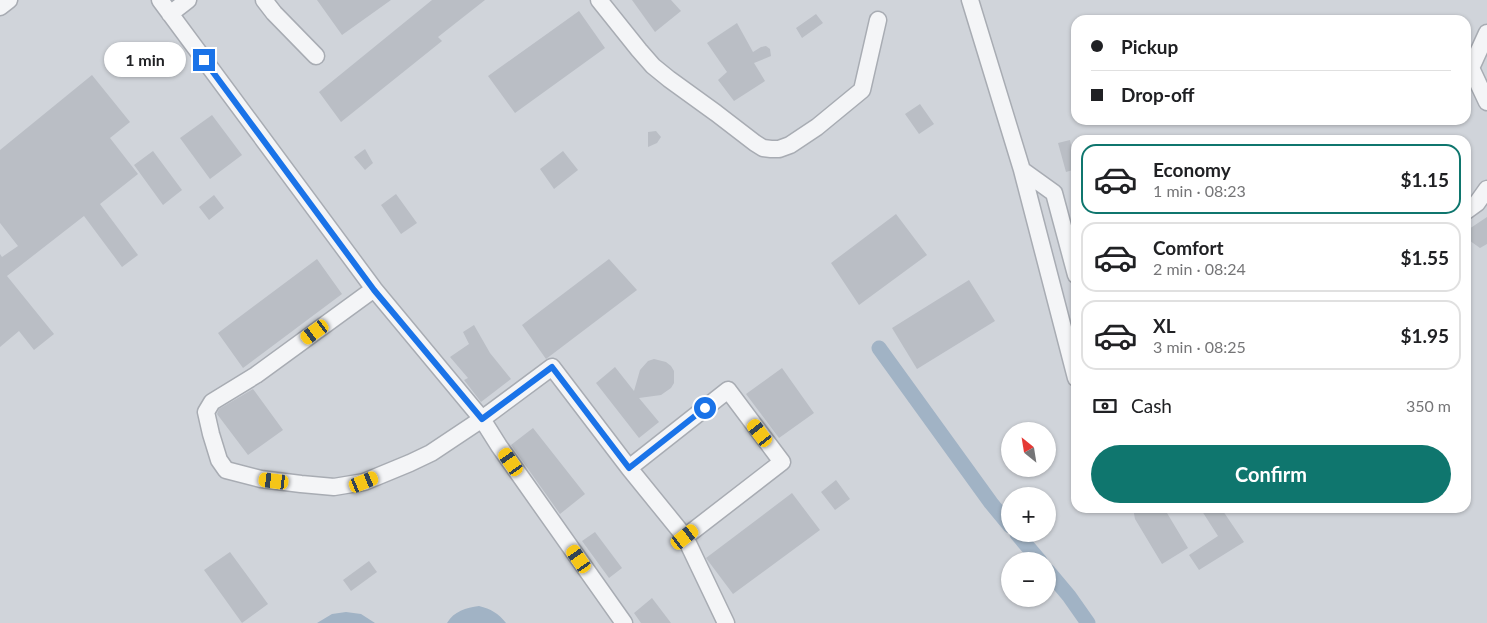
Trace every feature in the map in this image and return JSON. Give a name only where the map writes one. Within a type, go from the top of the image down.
[{"type":"street","points":[[0,7],[9,0]]},
{"type":"street","points":[[160,0],[374,290],[482,419],[624,623]]},
{"type":"street","points":[[170,14],[188,0]]},
{"type":"street","points":[[264,0],[316,56]]},
{"type":"street","points":[[600,0],[638,50],[653,66],[755,143],[771,150],[790,145],[817,127],[862,90],[878,20]]},
{"type":"street","points":[[970,0],[1022,170],[1071,359]]},
{"type":"street","points":[[1487,33],[1471,68],[1487,102]]},
{"type":"street","points":[[1022,170],[1054,193],[1071,256]]},
{"type":"street","points":[[1477,204],[1487,189]]},
{"type":"street","points":[[374,290],[256,375],[212,402],[206,412],[219,460],[226,470],[261,479],[334,487],[364,482],[431,453],[482,419],[552,367],[629,468],[685,537],[726,623]]},
{"type":"street","points":[[629,468],[728,390],[782,462],[685,537]]},
{"type":"shaded area","points":[[0,0],[1487,0],[1487,623],[0,623]]},
{"type":"water","points":[[479,606],[494,612],[506,623],[447,623],[461,611]]},
{"type":"water","points":[[346,612],[361,614],[375,623],[317,623],[332,614]]},
{"type":"building","points":[[317,0],[391,0],[342,35]]},
{"type":"building","points":[[432,0],[485,0],[438,37],[442,41],[341,122],[319,92]]},
{"type":"building","points":[[632,0],[671,0],[681,11],[655,32]]},
{"type":"building","points":[[579,11],[605,48],[515,113],[488,76]]},
{"type":"building","points":[[816,14],[823,23],[802,38],[796,28]]},
{"type":"building","points":[[737,23],[753,52],[766,46],[770,49],[771,56],[754,63],[765,81],[734,101],[718,80],[727,72],[707,43]]},
{"type":"building","points":[[92,75],[130,122],[110,138],[138,174],[100,204],[138,255],[122,267],[84,216],[7,276],[54,334],[34,350],[19,331],[0,347],[0,254],[2,257],[18,246],[0,223],[0,150]]},
{"type":"building","points":[[920,104],[934,124],[919,134],[905,114]]},
{"type":"building","points":[[212,115],[242,155],[210,179],[180,138]]},
{"type":"building","points":[[656,131],[661,137],[657,143],[648,147],[648,132]]},
{"type":"building","points":[[1070,140],[1071,170],[1066,172],[1058,143]]},
{"type":"building","points":[[365,149],[373,163],[365,170],[354,157]]},
{"type":"building","points":[[153,151],[182,190],[163,205],[134,165]]},
{"type":"building","points":[[563,151],[578,170],[554,189],[540,169]]},
{"type":"building","points":[[396,194],[417,223],[401,234],[381,205]]},
{"type":"building","points":[[214,195],[224,208],[209,220],[199,207]]},
{"type":"building","points":[[896,214],[927,255],[859,305],[831,263]]},
{"type":"building","points":[[1487,217],[1487,244],[1480,248],[1471,242],[1471,228]]},
{"type":"building","points":[[317,259],[342,294],[243,368],[218,333]]},
{"type":"building","points":[[609,259],[637,290],[546,359],[522,325]]},
{"type":"building","points":[[969,280],[995,321],[917,369],[892,328]]},
{"type":"building","points":[[474,325],[490,353],[511,379],[481,402],[464,380],[468,378],[450,357],[469,344],[463,332]]},
{"type":"building","points":[[654,359],[666,362],[671,366],[674,371],[674,383],[671,388],[661,395],[639,398],[659,422],[639,438],[596,383],[615,367],[634,391],[640,370],[648,361]]},
{"type":"building","points":[[782,368],[814,413],[779,438],[746,394]]},
{"type":"building","points":[[253,389],[283,430],[248,455],[217,414],[219,409]]},
{"type":"building","points":[[533,428],[585,494],[560,514],[511,445]]},
{"type":"building","points":[[836,480],[850,499],[835,510],[821,492]]},
{"type":"building","points":[[792,493],[820,530],[733,594],[706,558]]},
{"type":"building","points":[[1134,513],[1167,513],[1188,548],[1162,564],[1135,519]]},
{"type":"building","points":[[1203,513],[1224,513],[1244,542],[1199,570],[1189,555],[1218,536]]},
{"type":"building","points":[[595,532],[622,568],[609,578],[582,541]]},
{"type":"building","points":[[230,552],[268,604],[242,623],[204,570]]},
{"type":"building","points":[[369,561],[377,572],[351,591],[343,580]]},
{"type":"building","points":[[652,598],[671,623],[641,623],[634,613]]},
{"type":"waterway","points":[[879,348],[1001,515]]},
{"type":"waterway","points":[[1024,542],[1032,552]]},
{"type":"waterway","points":[[1056,581],[1088,623]]},
{"type":"route","points":[[204,60],[374,290],[482,419],[552,367],[629,468],[705,408]]}]
